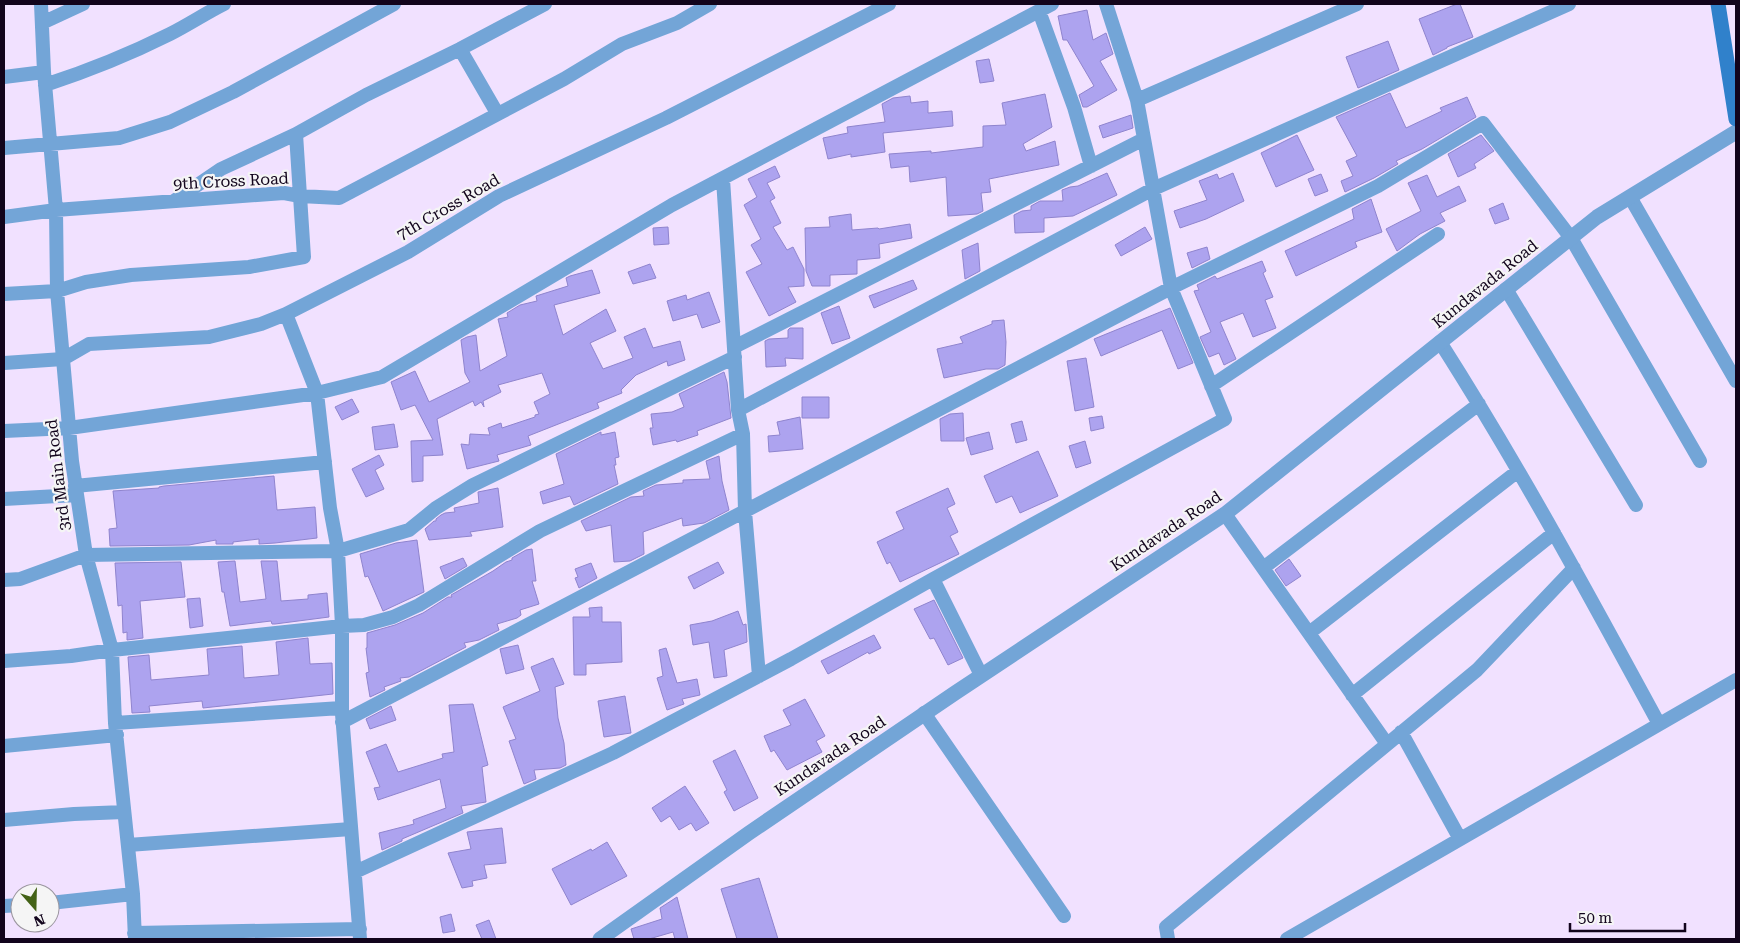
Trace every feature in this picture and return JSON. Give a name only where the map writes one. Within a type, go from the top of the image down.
[{"type":"main road","points":[[1718,4],[1736,119]]},
{"type":"street","name":"3rd Main Road","points":[[41,4],[44,78],[56,210],[57,291],[75,490],[86,556],[112,650],[116,729],[133,894],[134,936]]},
{"type":"street","points":[[42,23],[83,4]]},
{"type":"street","points":[[4,77],[44,78],[81,74],[172,33],[224,4]]},
{"type":"street","points":[[4,148],[120,138],[170,122],[233,92],[394,4]]},
{"type":"street","points":[[173,202],[221,169],[296,134],[366,95],[460,49],[545,4]]},
{"type":"street","points":[[296,134],[300,196],[339,198],[564,79],[622,44],[677,23],[710,4]]},
{"type":"street","name":"7th Cross Road","points":[[4,363],[63,359],[90,344],[209,337],[261,324],[286,314],[408,252],[499,196],[666,118],[889,4]]},
{"type":"street","points":[[4,431],[69,428],[317,393],[382,377],[672,205],[1052,4]]},
{"type":"street","points":[[355,872],[613,752],[759,676],[1225,419],[1171,288],[1137,100],[1106,4]]},
{"type":"street","points":[[1137,100],[1357,4]]},
{"type":"street","points":[[738,410],[1153,189],[1570,4]]},
{"type":"street","points":[[1039,11],[1074,107],[1091,166]]},
{"type":"street","points":[[460,49],[497,113]]},
{"type":"street","points":[[4,746],[116,729],[342,715],[745,511],[1171,288],[1378,186],[1483,123],[1571,238],[1700,461]]},
{"type":"street","name":"Kundavada Road","points":[[600,939],[749,832],[924,713],[1225,514],[1597,217],[1736,132]]},
{"type":"street","points":[[4,580],[20,579],[86,556],[338,551],[409,530],[436,508],[473,486],[1144,139]]},
{"type":"street","points":[[723,179],[738,410],[743,434],[745,511],[759,676]]},
{"type":"street","name":"9th Cross Road","points":[[4,217],[56,210],[284,193],[300,196],[304,257],[249,266],[132,275],[86,282],[57,291]]},
{"type":"street","points":[[1630,197],[1736,381]]},
{"type":"street","points":[[1211,386],[1438,234]]},
{"type":"street","points":[[1506,289],[1636,504]]},
{"type":"street","points":[[4,294],[57,291]]},
{"type":"street","points":[[134,936],[360,934],[342,715],[342,626],[338,551],[330,508],[317,393],[286,314]]},
{"type":"street","points":[[1440,342],[1480,404],[1518,470],[1659,724]]},
{"type":"street","points":[[1263,568],[1480,404]]},
{"type":"street","points":[[4,661],[72,656],[112,650],[364,625],[393,617],[419,605],[540,532],[743,434]]},
{"type":"street","points":[[4,499],[325,462]]},
{"type":"street","points":[[1309,633],[1518,470]]},
{"type":"street","points":[[1225,514],[1387,744]]},
{"type":"street","points":[[1352,695],[1554,533]]},
{"type":"street","points":[[1168,939],[1166,927],[1477,670],[1574,568]]},
{"type":"street","points":[[933,579],[982,675]]},
{"type":"street","points":[[1287,939],[1736,680]]},
{"type":"street","points":[[924,713],[1064,916]]},
{"type":"street","points":[[1401,732],[1460,839]]},
{"type":"street","points":[[4,820],[124,812]]},
{"type":"street","points":[[128,845],[351,829]]},
{"type":"street","points":[[60,902],[133,894]]},
{"type":"building","points":[[1460,4],[1473,37],[1447,47],[1433,55],[1419,19]]},
{"type":"building","points":[[1087,10],[1093,40],[1106,33],[1113,54],[1100,61],[1117,90],[1087,107],[1083,107],[1079,95],[1094,86],[1067,40],[1063,40],[1058,16]]},
{"type":"building","points":[[1388,41],[1399,70],[1358,88],[1346,57]]},
{"type":"building","points":[[989,59],[994,81],[980,83],[976,61]]},
{"type":"building","points":[[1390,93],[1406,128],[1442,111],[1440,108],[1467,97],[1476,117],[1422,149],[1396,161],[1398,164],[1374,178],[1345,192],[1341,181],[1353,176],[1346,161],[1357,156],[1336,117]]},
{"type":"building","points":[[1045,94],[1052,127],[1023,144],[1026,151],[1055,141],[1059,165],[989,179],[991,192],[981,193],[983,211],[977,214],[948,216],[946,177],[910,182],[909,166],[891,168],[889,154],[931,151],[931,153],[983,147],[983,126],[1006,125],[1002,103]]},
{"type":"building","points":[[910,96],[911,103],[928,101],[928,113],[952,111],[953,126],[883,133],[885,152],[851,157],[851,154],[828,159],[823,138],[848,133],[847,127],[885,122],[882,104],[893,98]]},
{"type":"building","points":[[1131,115],[1133,128],[1103,138],[1099,126]]},
{"type":"building","points":[[1297,135],[1314,170],[1276,187],[1261,153]]},
{"type":"building","points":[[1481,135],[1494,151],[1474,164],[1476,168],[1458,177],[1448,154]]},
{"type":"building","points":[[775,166],[780,177],[767,183],[775,198],[770,201],[781,223],[773,227],[787,250],[793,247],[804,269],[804,286],[788,287],[796,302],[769,316],[746,272],[762,264],[751,245],[761,239],[744,205],[757,197],[748,179]]},
{"type":"building","points":[[1107,173],[1117,195],[1073,216],[1044,218],[1044,232],[1015,233],[1014,215],[1022,211],[1031,210],[1031,206],[1040,201],[1063,201],[1062,190],[1078,186]]},
{"type":"building","points":[[1233,173],[1244,201],[1206,219],[1180,228],[1174,211],[1207,200],[1199,181],[1217,174],[1219,179]]},
{"type":"building","points":[[1321,174],[1328,191],[1315,196],[1308,179]]},
{"type":"building","points":[[1427,175],[1437,197],[1459,186],[1466,201],[1440,213],[1445,221],[1420,234],[1397,251],[1386,229],[1421,211],[1408,183]]},
{"type":"building","points":[[1371,199],[1382,232],[1355,242],[1357,247],[1296,276],[1285,251],[1354,219],[1352,209]]},
{"type":"building","points":[[1503,203],[1509,219],[1495,224],[1489,209]]},
{"type":"building","points":[[851,214],[852,230],[879,229],[910,224],[912,238],[879,244],[880,258],[857,260],[857,274],[830,275],[830,286],[812,286],[806,271],[805,228],[830,227],[829,217]]},
{"type":"building","points":[[668,227],[669,244],[654,245],[653,228]]},
{"type":"building","points":[[1145,227],[1152,239],[1121,256],[1115,245]]},
{"type":"building","points":[[978,243],[980,271],[965,279],[962,250]]},
{"type":"building","points":[[1207,247],[1210,259],[1192,268],[1187,253]]},
{"type":"building","points":[[1262,261],[1266,271],[1263,273],[1273,297],[1265,300],[1276,328],[1253,337],[1243,313],[1220,322],[1236,359],[1224,365],[1219,353],[1209,357],[1200,337],[1211,332],[1194,291],[1199,290],[1197,285],[1215,276],[1217,279]]},
{"type":"building","points":[[650,264],[656,278],[633,284],[628,272]]},
{"type":"building","points":[[592,270],[600,293],[554,305],[563,335],[606,309],[616,331],[590,343],[603,369],[633,358],[624,337],[645,328],[653,348],[680,341],[685,360],[668,366],[667,361],[636,375],[621,390],[622,393],[597,403],[599,408],[528,436],[531,445],[497,455],[499,461],[467,469],[461,444],[469,445],[470,434],[490,435],[488,428],[501,423],[502,428],[535,417],[535,415],[539,414],[534,402],[550,394],[542,373],[498,385],[501,392],[483,401],[484,407],[481,402],[475,406],[473,401],[437,419],[443,455],[423,456],[423,481],[412,482],[411,441],[433,440],[415,405],[401,410],[391,382],[415,371],[429,402],[470,382],[465,373],[461,340],[476,335],[480,371],[507,356],[498,319],[508,317],[507,313],[520,305],[537,301],[536,296],[568,286],[566,278]]},
{"type":"building","points":[[913,280],[917,289],[874,308],[869,296]]},
{"type":"building","points":[[709,292],[720,322],[702,328],[697,314],[673,321],[667,301],[686,295],[687,300]]},
{"type":"building","points":[[839,306],[850,338],[832,344],[821,313]]},
{"type":"building","points":[[1170,308],[1193,363],[1178,369],[1162,330],[1101,356],[1094,339]]},
{"type":"building","points":[[1004,320],[1006,342],[1005,365],[998,369],[986,369],[944,378],[937,349],[963,343],[960,337],[992,324],[992,321]]},
{"type":"building","points":[[790,328],[803,328],[803,359],[785,358],[786,366],[766,367],[765,341],[788,338],[788,330]]},
{"type":"building","points":[[1086,358],[1094,407],[1075,411],[1067,361]]},
{"type":"building","points":[[724,372],[731,418],[697,431],[698,435],[677,442],[676,440],[653,445],[650,428],[653,428],[651,414],[672,412],[684,407],[679,394]]},
{"type":"building","points":[[802,397],[829,397],[829,418],[802,418]]},
{"type":"building","points":[[352,399],[359,412],[342,420],[335,407]]},
{"type":"building","points":[[963,413],[964,441],[941,441],[940,419],[950,414]]},
{"type":"building","points":[[1102,416],[1104,428],[1091,431],[1089,418]]},
{"type":"building","points":[[800,417],[803,449],[769,452],[768,436],[780,435],[777,422]]},
{"type":"building","points":[[1022,421],[1027,440],[1016,443],[1011,424]]},
{"type":"building","points":[[394,424],[398,447],[375,450],[372,427]]},
{"type":"building","points":[[601,432],[601,435],[615,432],[619,457],[615,458],[616,465],[614,465],[618,484],[574,505],[570,496],[543,504],[540,492],[564,484],[556,454]]},
{"type":"building","points":[[989,432],[993,449],[971,455],[966,438]]},
{"type":"building","points":[[1085,441],[1091,463],[1076,468],[1069,446]]},
{"type":"building","points":[[1038,451],[1058,496],[1020,513],[1012,496],[996,503],[984,476]]},
{"type":"building","points":[[379,455],[384,465],[375,470],[384,489],[366,497],[352,469]]},
{"type":"building","points":[[719,456],[722,481],[729,510],[704,523],[683,526],[682,518],[643,532],[644,554],[630,561],[614,562],[611,525],[586,531],[581,521],[631,497],[644,496],[643,491],[656,485],[683,483],[683,480],[710,479],[706,461]]},
{"type":"building","points":[[274,476],[277,510],[315,507],[317,538],[259,544],[259,539],[233,542],[233,544],[216,544],[216,540],[189,545],[110,546],[109,529],[117,528],[113,491]]},
{"type":"building","points":[[498,488],[503,527],[470,532],[472,536],[429,540],[425,529],[441,515],[455,512],[454,508],[479,503],[478,492]]},
{"type":"building","points":[[948,488],[955,504],[947,508],[958,532],[950,536],[959,554],[900,582],[890,562],[887,564],[877,542],[904,529],[896,512]]},
{"type":"building","points":[[417,540],[424,592],[383,611],[368,576],[365,577],[360,554],[396,543]]},
{"type":"building","points":[[532,549],[536,581],[532,581],[539,604],[520,610],[521,615],[517,618],[497,624],[499,630],[479,640],[464,643],[466,647],[409,677],[400,678],[401,681],[384,687],[385,690],[370,697],[366,673],[369,672],[366,648],[367,633],[395,625],[423,613],[512,560],[512,558],[526,550]]},
{"type":"building","points":[[463,558],[467,566],[445,579],[440,567]]},
{"type":"building","points":[[1289,559],[1301,576],[1286,586],[1275,570]]},
{"type":"building","points":[[235,561],[240,602],[266,599],[261,561],[277,561],[281,601],[308,599],[308,595],[327,593],[329,617],[275,624],[272,624],[271,621],[230,626],[224,592],[222,592],[218,562]]},
{"type":"building","points":[[181,562],[185,597],[140,601],[143,638],[127,640],[127,632],[123,633],[122,605],[118,606],[115,563]]},
{"type":"building","points":[[718,562],[724,573],[694,589],[688,577]]},
{"type":"building","points":[[591,563],[597,578],[579,588],[575,578],[578,577],[575,569]]},
{"type":"building","points":[[200,598],[203,626],[190,628],[187,599]]},
{"type":"building","points":[[934,600],[963,658],[948,665],[934,638],[930,639],[914,609]]},
{"type":"building","points":[[602,607],[602,622],[621,622],[622,662],[586,664],[586,675],[574,675],[573,617],[590,617],[589,608]]},
{"type":"building","points":[[738,611],[743,625],[746,624],[747,642],[724,650],[727,676],[714,678],[709,642],[693,645],[690,625],[712,621]]},
{"type":"building","points":[[874,635],[881,648],[869,654],[868,652],[828,674],[821,661]]},
{"type":"building","points":[[308,638],[310,664],[332,663],[333,694],[203,708],[202,701],[149,706],[150,712],[132,713],[128,657],[149,655],[151,680],[209,675],[207,649],[242,646],[244,678],[279,675],[276,642]]},
{"type":"building","points":[[518,645],[524,669],[506,674],[500,649]]},
{"type":"building","points":[[666,648],[677,683],[697,679],[700,695],[682,699],[684,704],[667,710],[657,678],[663,676],[659,650]]},
{"type":"building","points":[[553,658],[564,684],[555,687],[566,765],[560,768],[534,770],[536,779],[524,784],[509,741],[516,739],[503,707],[540,691],[531,667]]},
{"type":"building","points":[[625,696],[631,733],[604,737],[598,701]]},
{"type":"building","points":[[805,699],[825,736],[816,741],[822,752],[787,770],[774,750],[771,752],[764,736],[791,725],[783,710]]},
{"type":"building","points":[[473,704],[488,765],[482,767],[486,802],[461,806],[463,813],[402,839],[402,841],[382,850],[379,833],[414,824],[413,820],[446,808],[440,779],[378,800],[374,788],[380,787],[366,752],[386,744],[398,772],[443,758],[442,754],[454,752],[449,705]]},
{"type":"building","points":[[391,706],[396,720],[370,729],[366,719]]},
{"type":"building","points":[[735,750],[758,798],[734,811],[724,792],[727,790],[713,761]]},
{"type":"building","points":[[685,786],[709,823],[696,831],[691,823],[679,830],[670,816],[661,822],[652,808]]},
{"type":"building","points":[[502,828],[506,863],[484,865],[487,878],[472,881],[473,886],[462,888],[448,853],[471,849],[467,832]]},
{"type":"building","points":[[607,842],[627,876],[571,905],[552,869]]},
{"type":"building","points":[[759,878],[778,939],[737,939],[721,889]]},
{"type":"building","points":[[677,897],[688,939],[675,939],[673,932],[649,939],[634,939],[631,929],[662,919],[660,908]]},
{"type":"building","points":[[451,914],[455,931],[443,933],[440,917]]},
{"type":"building","points":[[489,920],[496,939],[482,939],[476,925]]}]
